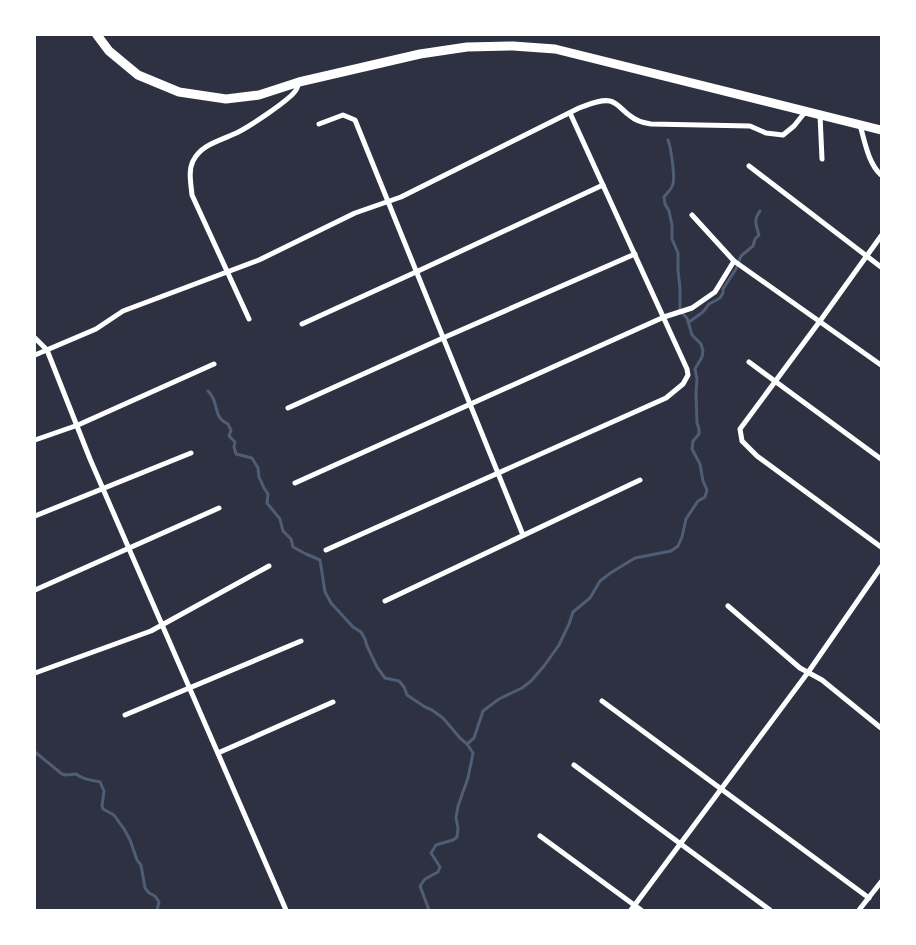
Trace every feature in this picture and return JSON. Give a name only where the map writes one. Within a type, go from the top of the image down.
[{"type":"highway","points":[[97,35],[110,51],[138,75],[179,92],[226,99],[259,95],[299,82],[420,54],[466,48],[513,46],[555,49],[881,130]]},
{"type":"street","points":[[249,319],[192,195],[190,174],[193,161],[202,150],[217,140],[235,134],[282,104],[296,91],[299,82]]},
{"type":"street","points":[[35,355],[96,328],[123,311],[259,260],[355,214],[401,197],[595,102],[610,101],[630,116],[641,122],[651,124],[750,126],[766,133],[783,135],[794,126],[806,111]]},
{"type":"street","points":[[326,550],[666,398],[683,384],[688,375],[687,369],[570,113]]},
{"type":"street","points":[[319,124],[343,115],[355,120],[523,535]]},
{"type":"street","points":[[820,115],[822,159]]},
{"type":"street","points":[[860,125],[875,170],[881,175]]},
{"type":"street","points":[[749,166],[881,267]]},
{"type":"street","points":[[302,324],[603,184]]},
{"type":"street","points":[[692,216],[734,262],[881,365]]},
{"type":"street","points":[[881,236],[740,429],[742,441],[757,456],[881,547]]},
{"type":"street","points":[[288,408],[635,254]]},
{"type":"street","points":[[295,483],[664,317],[692,308],[715,292],[734,262]]},
{"type":"street","points":[[35,338],[47,350],[90,459],[286,910]]},
{"type":"street","points":[[749,362],[881,459]]},
{"type":"street","points":[[35,440],[78,425],[214,364]]},
{"type":"street","points":[[35,516],[191,453]]},
{"type":"street","points":[[385,601],[640,480]]},
{"type":"street","points":[[35,590],[219,508]]},
{"type":"street","points":[[35,673],[151,631],[269,566]]},
{"type":"street","points":[[633,908],[808,672],[881,567]]},
{"type":"street","points":[[728,606],[800,668],[822,680],[881,728]]},
{"type":"street","points":[[125,715],[301,641]]},
{"type":"street","points":[[602,701],[869,898]]},
{"type":"street","points":[[218,753],[333,702]]},
{"type":"street","points":[[574,765],[770,910]]},
{"type":"street","points":[[540,836],[633,908],[641,910]]},
{"type":"street","points":[[859,910],[881,882]]},
{"type":"waterway","points":[[467,744],[474,738],[483,711],[499,699],[522,688],[544,666],[559,645],[573,612],[590,598],[600,581],[635,558],[671,551],[678,546],[686,519],[698,501],[705,497],[707,490],[703,481],[700,464],[692,449],[693,441],[699,434],[695,369],[702,357],[703,351],[701,344],[692,335],[687,318],[680,309],[678,253],[672,239],[672,225],[664,197],[673,184],[668,140]]},
{"type":"waterway","points":[[689,322],[703,312],[709,304],[720,298],[741,256],[753,246],[755,239],[759,235],[756,220],[760,211]]},
{"type":"waterway","points":[[208,391],[213,398],[219,416],[228,424],[231,430],[229,436],[235,442],[236,454],[252,458],[258,468],[259,477],[268,494],[267,503],[280,519],[283,531],[291,539],[293,547],[320,560],[325,592],[331,603],[353,627],[361,632],[377,667],[385,678],[399,681],[407,695],[443,718],[473,753],[468,778],[458,806],[456,818],[457,837],[436,845],[431,853],[440,867],[438,872],[425,879],[420,886],[429,910]]},
{"type":"waterway","points":[[35,752],[62,774],[76,774],[85,779],[100,782],[104,791],[103,809],[114,815],[130,840],[137,860],[141,865],[145,888],[159,902],[157,910]]}]
